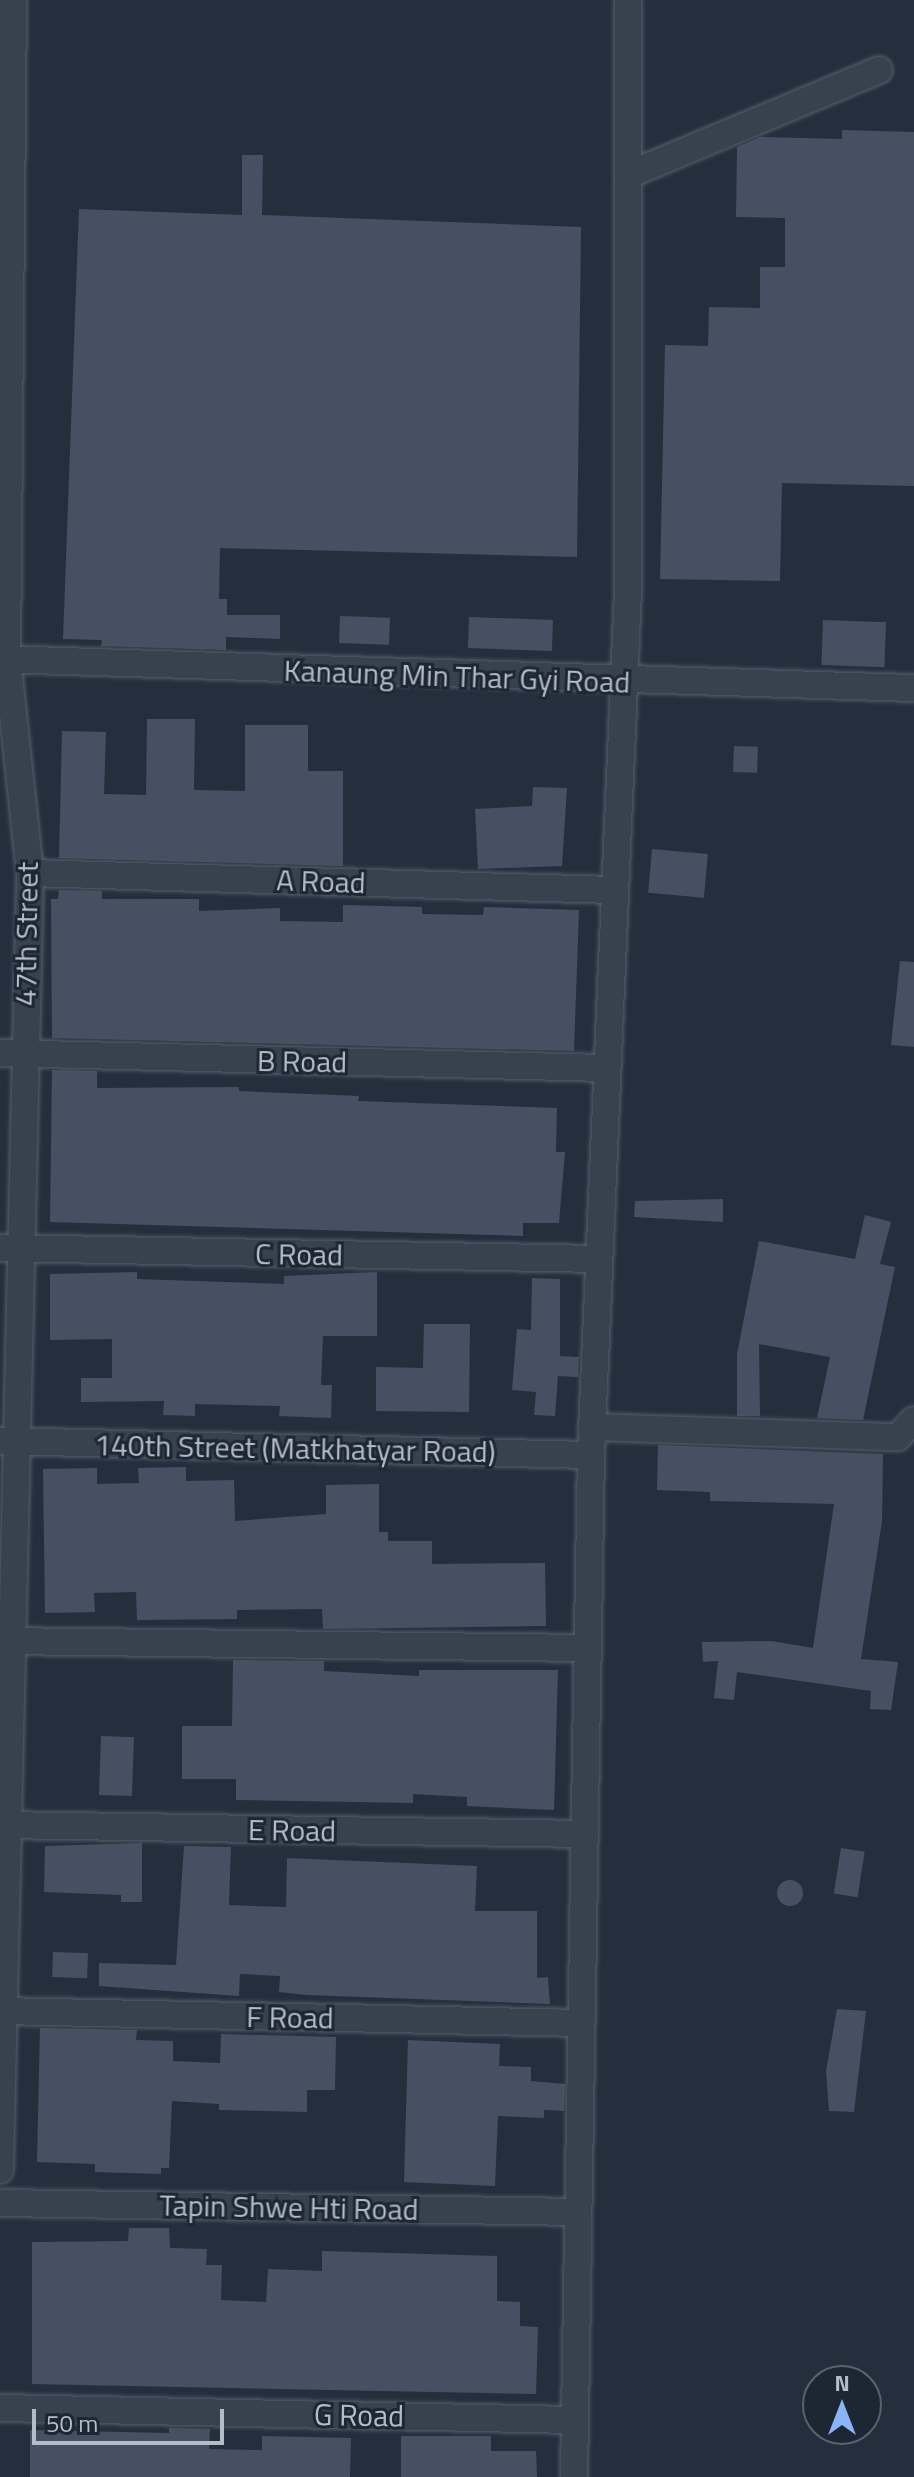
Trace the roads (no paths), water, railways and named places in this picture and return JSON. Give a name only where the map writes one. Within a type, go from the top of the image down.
[{"type":"street","name":"47th Street","points":[[0,2170],[12,1054],[30,873],[4,658],[13,0]]},
{"type":"street","points":[[574,2477],[591,1455],[603,1068],[628,591],[628,0]]},
{"type":"street","points":[[628,175],[879,70]]},
{"type":"street","name":"Kanaung Min Thar Gyi Road","points":[[4,658],[621,682],[914,688]]},
{"type":"street","name":"A Road","points":[[30,873],[612,890]]},
{"type":"street","name":"B Road","points":[[12,1054],[603,1068]]},
{"type":"street","name":"C Road","points":[[10,1248],[598,1259]]},
{"type":"street","points":[[592,1427],[898,1437],[913,1423]]},
{"type":"street","name":"140th Street (Matkhatyar Road)","points":[[8,1441],[591,1455]]},
{"type":"street","points":[[5,1642],[587,1648]]},
{"type":"street","name":"E Road","points":[[4,1825],[584,1834]]},
{"type":"street","name":"F Road","points":[[2,2011],[581,2023]]},
{"type":"street","name":"Tapin Shwe Hti Road","points":[[0,2203],[578,2212]]},
{"type":"street","name":"G Road","points":[[0,2408],[575,2420]]}]
